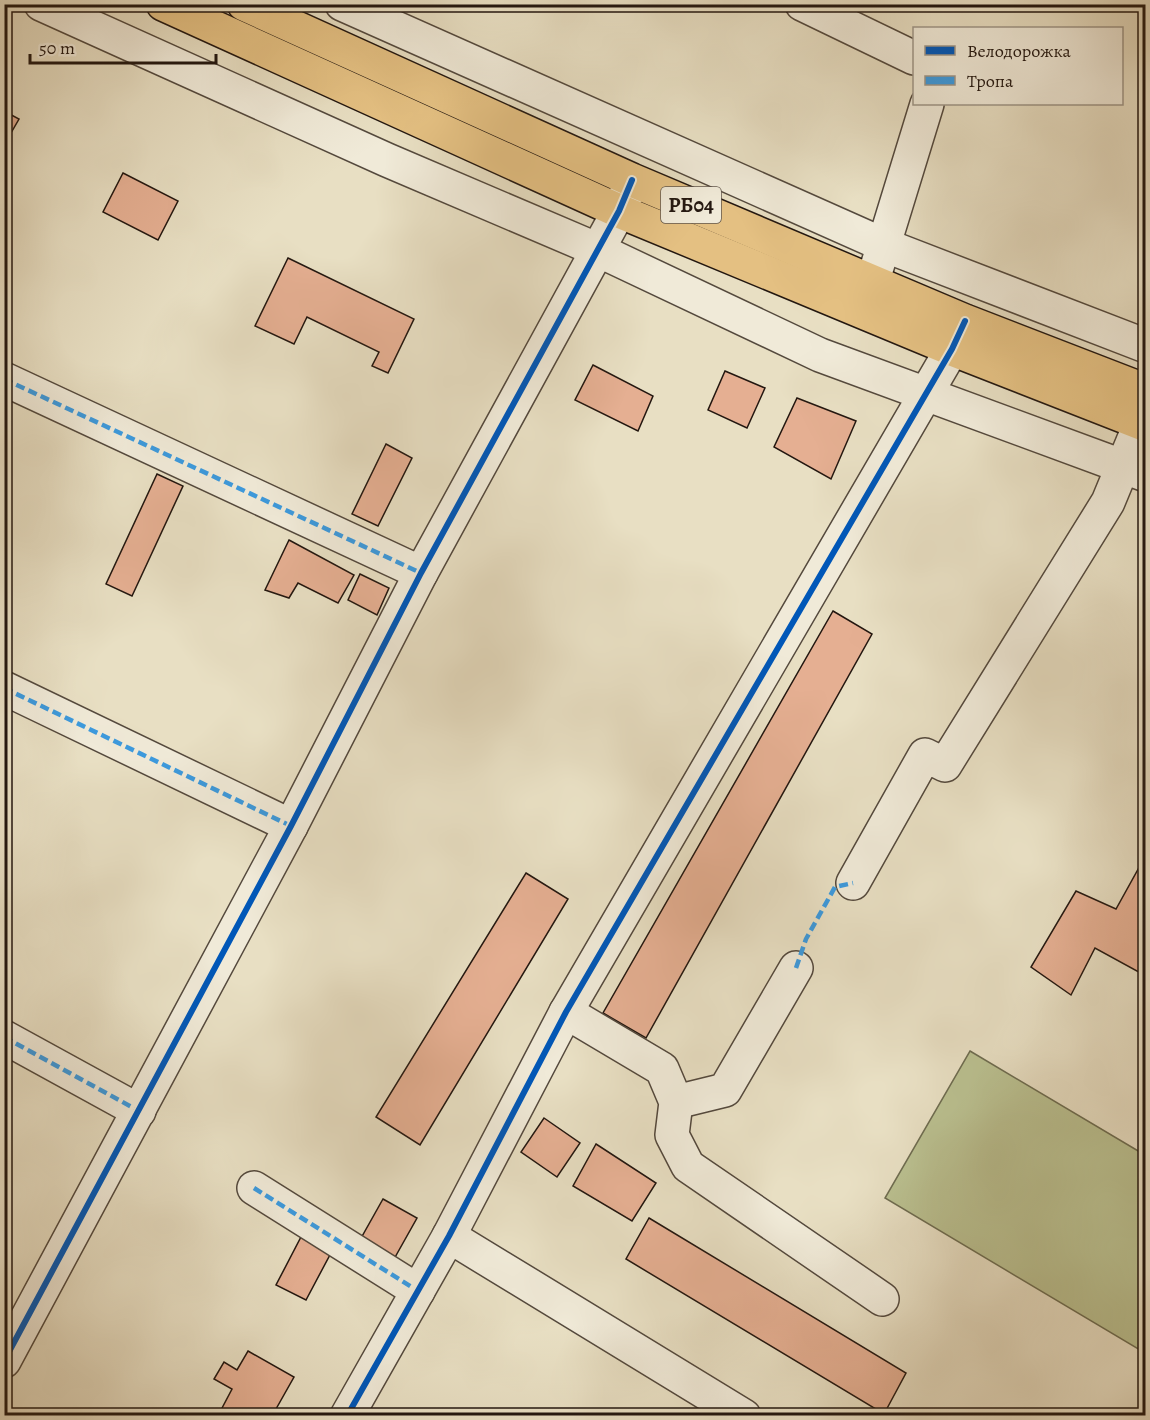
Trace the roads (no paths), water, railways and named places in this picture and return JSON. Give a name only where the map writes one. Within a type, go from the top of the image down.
[{"type":"main road","name":"РБ04","points":[[163,4],[619,211],[867,296]]},
{"type":"main road","name":"РБ04","points":[[244,4],[632,180],[867,296],[1144,420]]},
{"type":"main road","name":"РБ04","points":[[958,335],[1146,391]]},
{"type":"street","points":[[41,4],[387,160],[598,250],[820,355],[1134,471]]},
{"type":"street","points":[[342,4],[884,245],[1146,346]]},
{"type":"street","points":[[802,4],[913,57]]},
{"type":"street","points":[[867,296],[927,105]]},
{"type":"street","points":[[7,1352],[291,826],[421,573],[619,211],[632,180]]},
{"type":"street","points":[[347,1416],[449,1236],[566,1012],[958,335]]},
{"type":"street","points":[[4,379],[421,573]]},
{"type":"street","points":[[853,883],[926,755],[945,765],[1108,502],[1134,471],[1144,420]]},
{"type":"street","points":[[4,688],[291,826]]},
{"type":"street","points":[[676,1102],[725,1090],[796,968]]},
{"type":"street","points":[[566,1012],[662,1069],[676,1102],[672,1135],[688,1166],[882,1299]]},
{"type":"street","points":[[4,1037],[139,1111]]},
{"type":"street","points":[[254,1188],[418,1292]]},
{"type":"street","points":[[449,1236],[744,1416]]}]
